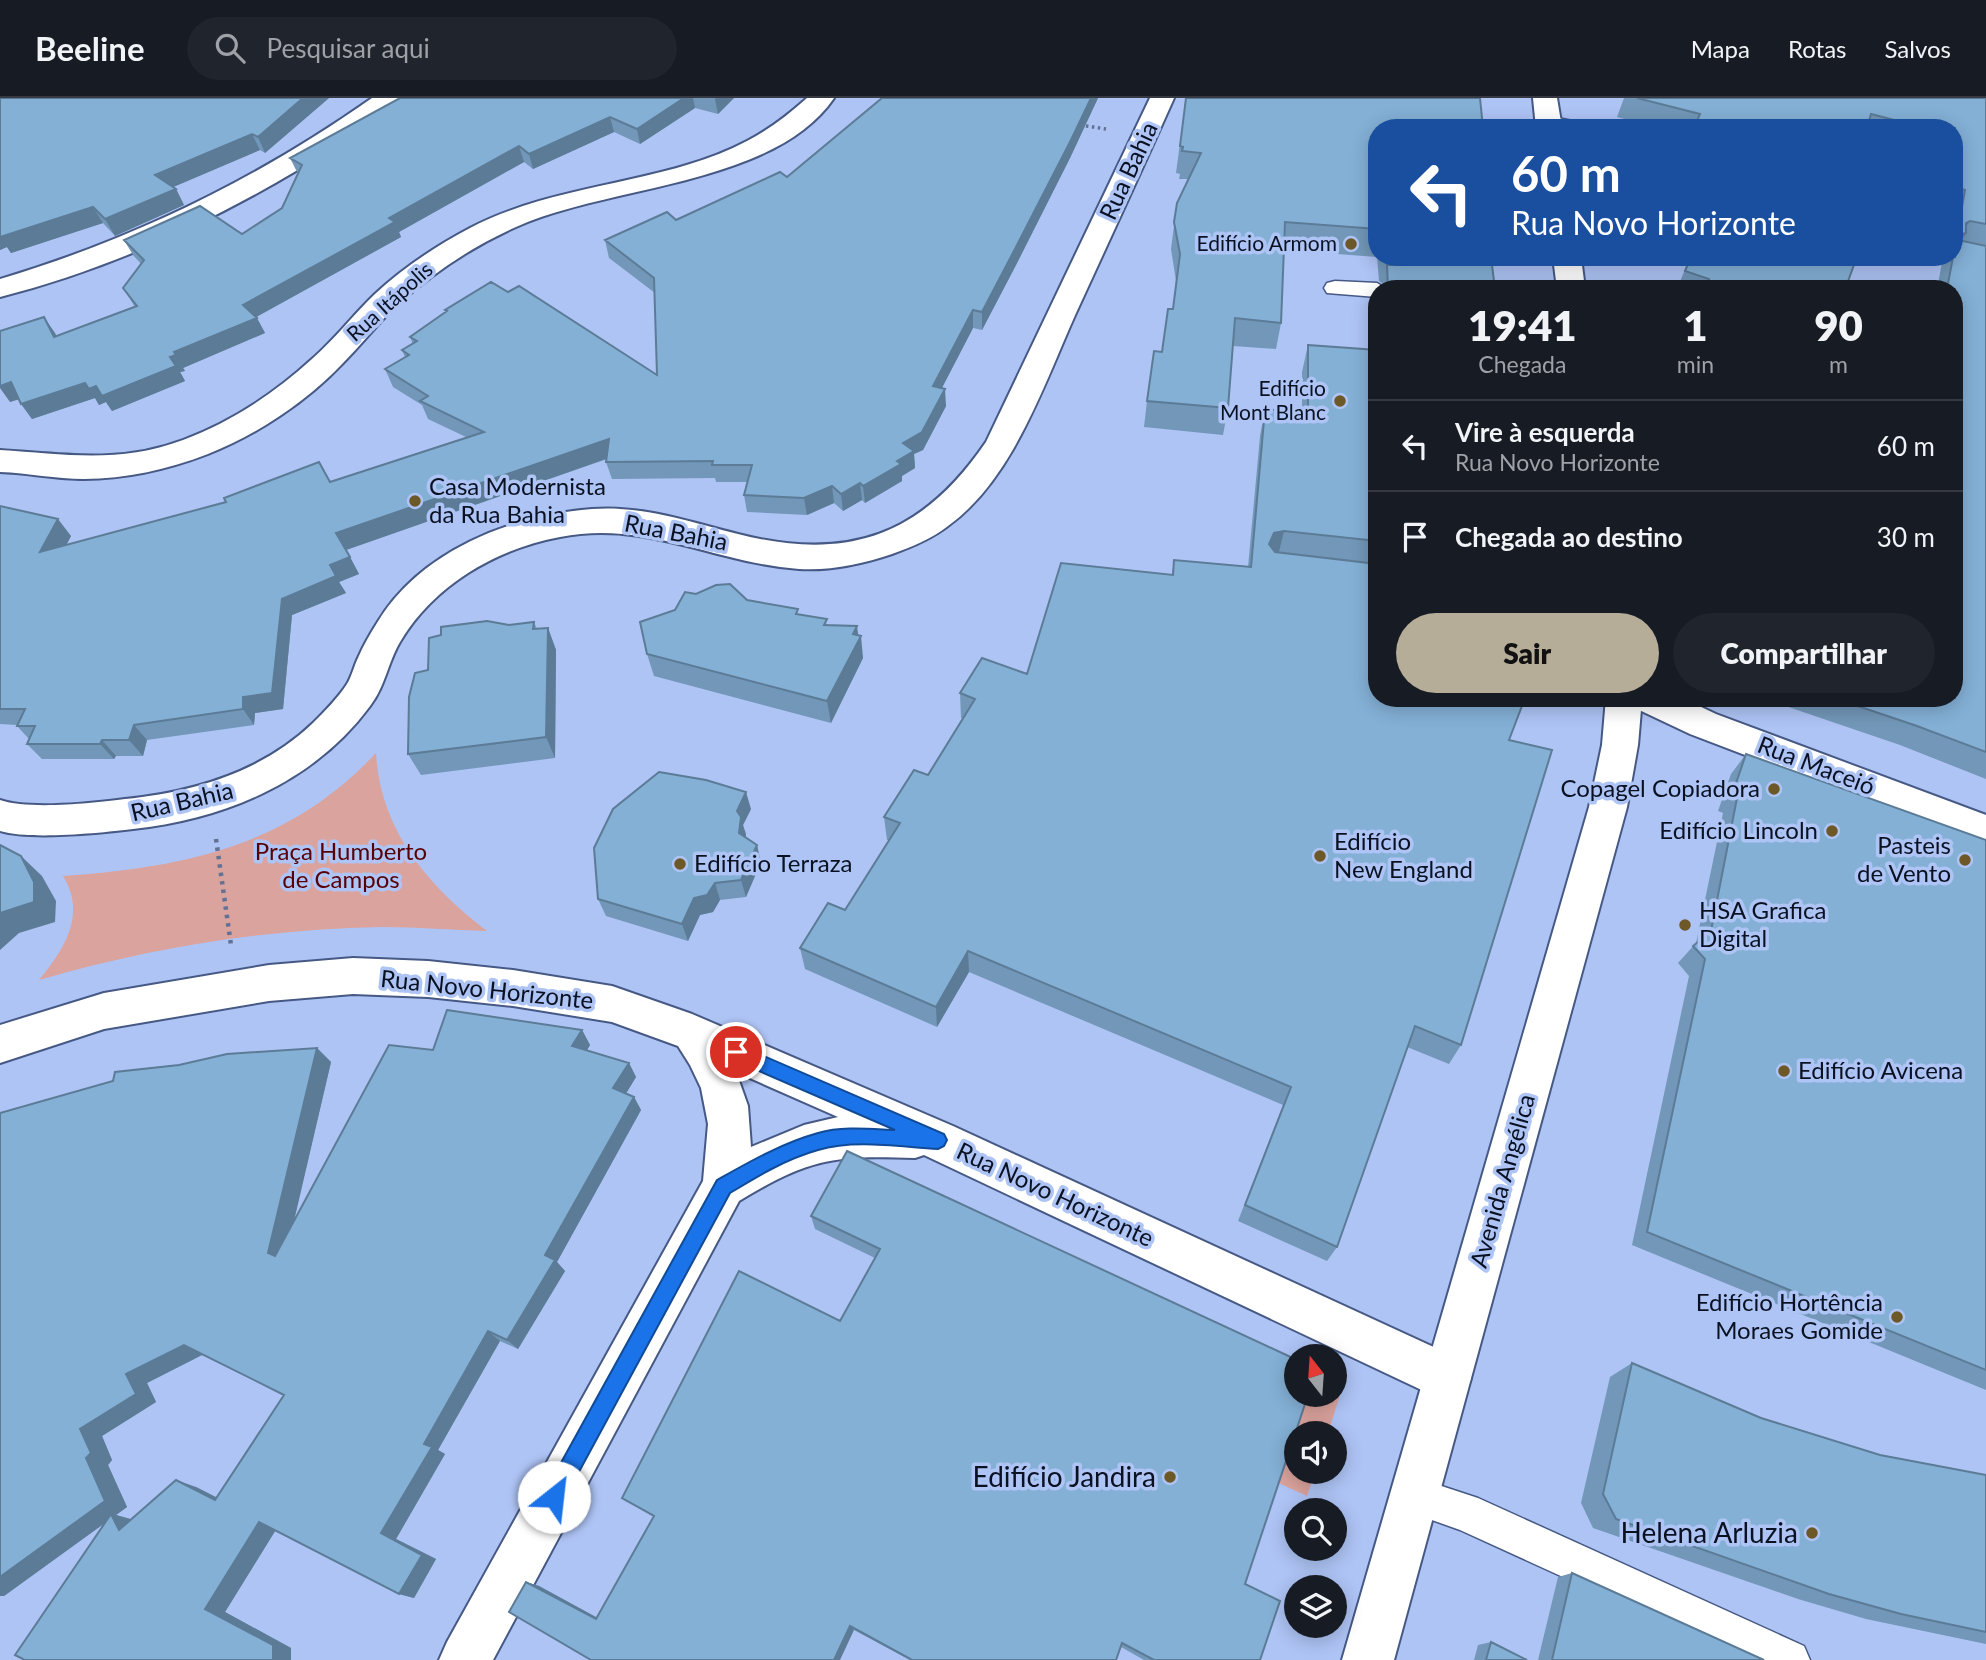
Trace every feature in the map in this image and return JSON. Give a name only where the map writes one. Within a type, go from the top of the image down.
[{"type":"street","points":[[0,288],[111,252],[186,221],[294,162],[388,98]]},
{"type":"street","name":"Rua Itápolis","points":[[0,461],[93,469],[170,454],[234,431],[323,367],[394,292],[434,261],[476,237],[512,219],[561,201],[688,171],[736,155],[781,132],[822,98]]},
{"type":"street","name":"Rua Bahia","points":[[0,815],[7,818],[55,820],[99,819],[167,810],[247,786],[286,767],[324,736],[360,694],[380,647],[403,611],[435,579],[470,554],[517,536],[559,524],[616,520],[674,529],[783,556],[828,557],[873,548],[919,530],[952,506],[979,477],[1000,445],[1162,98]]},
{"type":"street","name":"Avenida Angélica","points":[[1368,1660],[1608,807],[1620,745],[1623,707]]},
{"type":"street","name":"Rua Maceió","points":[[1666,707],[1703,724],[1986,831]]},
{"type":"street","name":"Rua Novo Horizonte","points":[[0,1044],[104,1011],[237,988],[354,976],[428,979],[513,988],[612,1004],[692,1033],[938,1140],[1447,1378]]},
{"type":"street","points":[[465,1660],[724,1186],[729,1162],[730,1112],[717,1073],[692,1033]]},
{"type":"street","points":[[724,1186],[772,1159],[819,1141],[851,1137],[938,1140]]},
{"type":"lane","points":[[1335,288],[1368,290]]},
{"type":"lane","points":[[1415,1496],[1485,1521],[1790,1660]]},
{"type":"path","points":[[1068,123],[1147,135]]},
{"type":"path","points":[[210,799],[237,988]]},
{"type":"green space","name":"Praça Humberto de Campos","points":[[376,753],[379,781],[387,807],[411,854],[445,895],[487,931],[381,927],[251,936],[123,958],[39,980],[64,944],[73,918],[70,890],[63,876],[152,866],[233,846],[308,810],[343,785]]},
{"type":"green space","points":[[1299,1407],[1336,1407],[1332,1421],[1294,1421]]},
{"type":"green space","points":[[1284,1451],[1284,1484],[1311,1484],[1307,1496],[1274,1481]]},
{"type":"building","points":[[0,98],[303,98],[258,137],[252,134],[155,175],[176,189],[105,219],[93,207],[0,237]]},
{"type":"building","points":[[400,98],[684,98],[637,129],[610,117],[529,154],[519,146],[389,218],[395,222],[243,305],[257,318],[174,352],[176,355],[170,357],[176,366],[102,396],[96,386],[89,389],[85,383],[21,404],[11,382],[0,386],[0,331],[44,317],[54,337],[137,306],[123,288],[144,260],[124,240],[200,206],[242,234],[282,208],[302,165],[290,158]]},
{"type":"building","points":[[882,98],[1091,98],[982,312],[973,310],[933,386],[945,389],[922,432],[903,443],[914,451],[897,461],[901,464],[863,486],[860,483],[841,494],[832,486],[804,498],[744,495],[752,465],[712,465],[713,461],[606,462],[609,439],[336,533],[350,557],[330,565],[336,576],[282,599],[272,693],[243,697],[243,709],[134,725],[129,740],[102,740],[100,744],[27,744],[35,726],[17,726],[25,709],[0,709],[0,506],[58,519],[40,552],[226,502],[224,498],[319,462],[330,482],[484,432],[420,401],[428,396],[385,369],[409,355],[402,350],[417,341],[410,337],[447,311],[445,310],[491,282],[508,292],[519,286],[657,375],[654,278],[605,240],[667,212],[676,220],[780,172],[787,177]]},
{"type":"building","points":[[1186,98],[1480,98],[1482,119],[1368,119],[1368,228],[1285,222],[1281,323],[1235,318],[1228,408],[1147,401],[1154,351],[1162,352],[1168,309],[1173,309],[1180,254],[1174,222],[1177,203],[1201,153],[1182,151],[1183,147],[1180,146]]},
{"type":"building","points":[[1637,98],[1986,98],[1986,224],[1970,221],[1966,223],[1966,233],[1963,234],[1963,119],[1890,119],[1871,114],[1870,119],[1698,119],[1700,114]]},
{"type":"building","points":[[1963,241],[1986,246],[1986,752],[1861,707],[1963,707],[1963,280],[1949,280],[1951,266],[1963,266]]},
{"type":"building","points":[[1387,266],[1492,266],[1494,280],[1388,280]]},
{"type":"building","points":[[1687,266],[1854,266],[1849,280],[1708,280],[1685,271]]},
{"type":"building","points":[[1308,345],[1368,349],[1368,540],[1284,531],[1274,533],[1269,544],[1275,552],[1368,563],[1368,707],[1522,707],[1509,740],[1552,750],[1461,1045],[1415,1026],[1337,1247],[1245,1205],[1291,1087],[968,951],[936,1007],[800,948],[828,903],[845,910],[900,823],[884,817],[914,770],[928,775],[975,699],[960,693],[982,658],[1027,674],[1061,563],[1173,575],[1174,560],[1251,567],[1265,409],[1308,413]]},
{"type":"building","points":[[730,584],[747,600],[798,609],[796,614],[827,619],[824,625],[857,626],[853,634],[861,636],[827,701],[647,654],[640,622],[675,610],[685,592],[696,594],[716,585]]},
{"type":"building","points":[[487,621],[509,625],[534,622],[533,629],[548,628],[546,737],[408,754],[409,697],[415,673],[428,670],[429,638],[441,635],[441,627]]},
{"type":"building","points":[[1746,754],[1986,840],[1986,1370],[1647,1232],[1705,959],[1693,946],[1711,931],[1738,793],[1733,792]]},
{"type":"building","name":"Edifício Terraza","points":[[659,772],[706,780],[746,792],[737,811],[741,817],[739,833],[757,845],[741,880],[715,883],[707,895],[694,898],[682,924],[598,899],[594,848],[613,809]]},
{"type":"building","points":[[0,845],[21,856],[34,882],[34,902],[0,913]]},
{"type":"building","points":[[447,1010],[582,1030],[572,1046],[629,1063],[613,1088],[634,1097],[545,1255],[555,1260],[507,1340],[488,1331],[424,1444],[432,1447],[381,1533],[422,1555],[399,1594],[259,1522],[205,1609],[273,1645],[273,1660],[22,1660],[15,1655],[111,1514],[119,1530],[176,1480],[215,1500],[284,1395],[184,1345],[126,1374],[136,1394],[80,1429],[91,1453],[86,1458],[105,1501],[0,1577],[0,1113],[113,1081],[115,1072],[179,1065],[227,1054],[317,1048],[268,1253],[275,1256],[389,1045],[433,1050]]},
{"type":"building","points":[[847,1151],[1284,1354],[1284,1407],[1304,1407],[1299,1421],[1284,1421],[1284,1467],[1245,1584],[1280,1601],[1260,1660],[1154,1660],[1122,1643],[1116,1660],[912,1660],[850,1626],[834,1660],[591,1660],[509,1612],[526,1582],[596,1619],[654,1516],[622,1498],[739,1271],[840,1321],[880,1249],[811,1216]]},
{"type":"building","name":"Helena Arluzia","points":[[1632,1363],[1761,1418],[1880,1455],[1986,1475],[1986,1632],[1901,1614],[1829,1594],[1616,1519],[1603,1494]]},
{"type":"building","points":[[1572,1573],[1764,1660],[1552,1660]]},
{"type":"building","points":[[1491,1642],[1527,1660],[1486,1660]]},
{"type":"place","name":"Edifício Armom","points":[[1351,244]]},
{"type":"place","name":"Edifício Mont Blanc","points":[[1340,401]]},
{"type":"place","name":"Casa Modernista da Rua Bahia","points":[[415,501]]},
{"type":"place","name":"Copagel Copiadora","points":[[1774,789]]},
{"type":"place","name":"Edifício Lincoln","points":[[1832,831]]},
{"type":"place","name":"Edifício New England","points":[[1320,856]]},
{"type":"place","name":"Pasteis de Vento","points":[[1965,860]]},
{"type":"place","name":"Edifício Terraza","points":[[680,864]]},
{"type":"place","name":"HSA Grafica Digital","points":[[1685,925]]},
{"type":"place","name":"Edifício Avicena","points":[[1784,1071]]},
{"type":"place","name":"Edifício Hortência Moraes Gomide","points":[[1897,1317]]},
{"type":"place","name":"Edifício Jandira","points":[[1170,1477]]},
{"type":"place","name":"Helena Arluzia","points":[[1812,1533]]},
{"type":"route","points":[[554,1497],[724,1186],[772,1159],[819,1141],[851,1137],[938,1140],[736,1052]]}]
